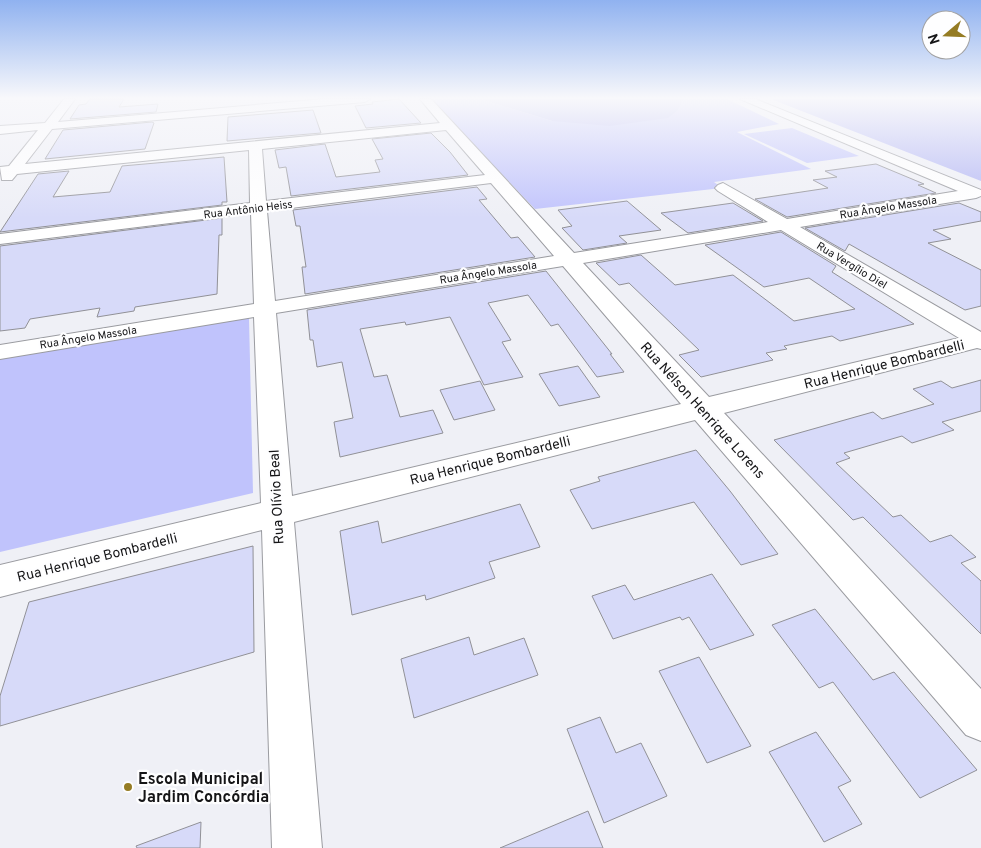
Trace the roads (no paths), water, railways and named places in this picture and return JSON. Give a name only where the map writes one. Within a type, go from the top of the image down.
[{"type":"street","points":[[0,186],[7,170],[37,139]]},
{"type":"street","points":[[7,170],[321,139]]},
{"type":"street","name":"Rua Nélson Henrique Lorens","points":[[460,139],[981,720]]},
{"type":"street","points":[[842,139],[979,194]]},
{"type":"street","name":"Rua Olívio Beal","points":[[255,145],[298,848]]},
{"type":"street","name":"Rua Antônio Heiss","points":[[0,240],[496,178]]},
{"type":"street","name":"Rua Vergílio Diel","points":[[723,188],[980,341]]},
{"type":"street","name":"Rua Ângelo Massola","points":[[0,352],[979,194]]},
{"type":"street","name":"Rua Henrique Bombardelli","points":[[0,580],[980,341]]},
{"type":"place","name":"Escola Municipal Jardim Concórdia","points":[[128,787]]}]
